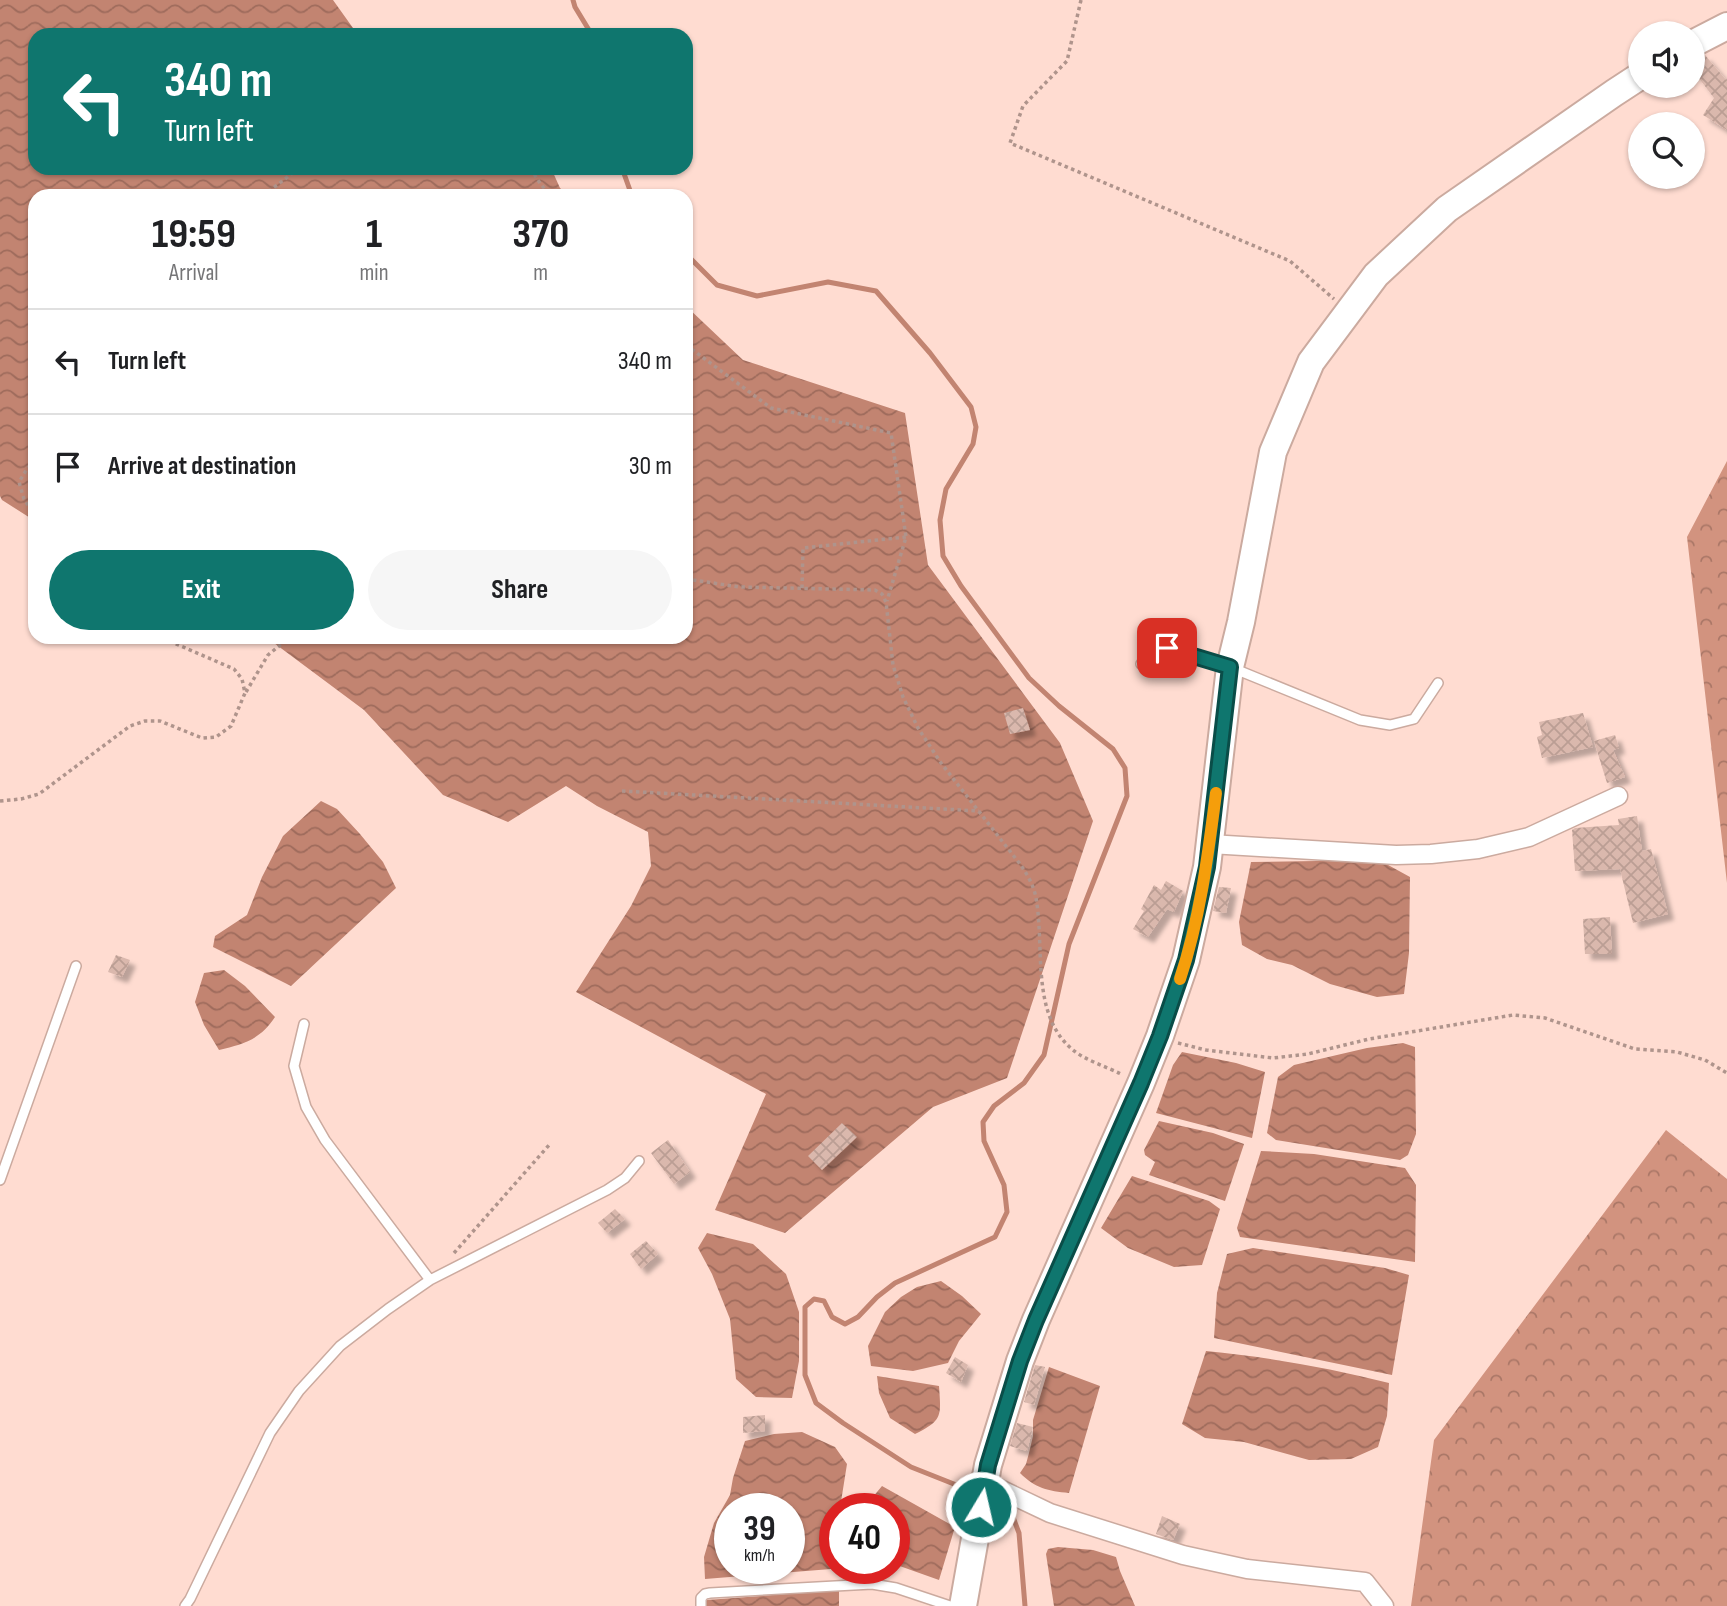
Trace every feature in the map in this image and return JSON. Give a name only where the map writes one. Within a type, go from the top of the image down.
[{"type":"street","points":[[1705,37],[1727,26]]},
{"type":"street","points":[[963,1606],[988,1465],[1012,1387],[1036,1320],[1141,1083],[1186,960],[1207,867],[1230,667],[1273,452],[1311,362],[1376,275],[1447,208],[1628,84]]},
{"type":"street","points":[[1210,844],[1396,855],[1478,849],[1529,837],[1618,796]]},
{"type":"street","points":[[985,1482],[1050,1513],[1183,1555],[1247,1569],[1365,1582],[1384,1606]]},
{"type":"lane","points":[[1141,664],[1156,649],[1167,648],[1230,667],[1360,720],[1390,725],[1414,719],[1438,683]]},
{"type":"lane","points":[[0,1180],[76,966]]},
{"type":"lane","points":[[304,1024],[294,1066],[306,1107],[325,1140],[430,1280]]},
{"type":"lane","points":[[185,1606],[270,1433],[299,1391],[340,1346],[430,1280],[607,1190],[625,1178],[639,1161]]},
{"type":"lane","points":[[701,1606],[701,1598],[710,1593],[872,1584],[897,1588],[950,1606]]},
{"type":"path","points":[[1081,0],[1067,61],[1023,106],[1010,143],[1290,261],[1348,312]]},
{"type":"path","points":[[272,189],[290,175]]},
{"type":"path","points":[[693,350],[771,408],[891,433],[906,537],[886,602]]},
{"type":"path","points":[[28,468],[19,482],[28,505]]},
{"type":"path","points":[[802,588],[803,548],[906,537]]},
{"type":"path","points":[[693,580],[740,587],[875,590],[883,594],[893,665],[903,697],[918,727],[941,763],[1029,878],[1036,897],[1043,985],[1051,1022],[1074,1051],[1141,1083]]},
{"type":"path","points":[[176,644],[234,669],[242,679],[245,693]]},
{"type":"path","points":[[0,801],[39,794],[130,726],[145,721],[160,721],[202,738],[216,737],[231,726],[245,693],[268,655],[281,644]]},
{"type":"path","points":[[622,791],[979,811]]},
{"type":"path","points":[[1160,1036],[1206,1051],[1273,1058],[1308,1054],[1369,1039],[1513,1015],[1545,1018],[1634,1049],[1677,1052],[1706,1060],[1727,1073]]},
{"type":"path","points":[[430,1280],[550,1144]]},
{"type":"green space","points":[[1727,461],[1727,883],[1687,537]]},
{"type":"green space","points":[[1666,1130],[1727,1179],[1727,1606],[1411,1606],[1434,1440]]},
{"type":"water","points":[[0,0],[333,0],[353,28],[28,28],[28,175],[554,175],[561,189],[28,189],[28,517],[0,496]]},
{"type":"water","points":[[693,313],[743,360],[905,413],[928,565],[1060,743],[1093,821],[1007,1078],[933,1107],[785,1233],[715,1210],[766,1094],[576,992],[631,906],[651,866],[648,832],[597,806],[566,786],[508,822],[443,795],[364,710],[275,644],[693,644]]},
{"type":"water","points":[[321,801],[337,809],[360,834],[383,862],[396,888],[291,986],[213,947],[215,936],[247,915],[262,877],[283,836]]},
{"type":"water","points":[[1379,860],[1410,877],[1409,953],[1404,994],[1377,997],[1330,984],[1292,965],[1267,959],[1242,945],[1239,922],[1251,862]]},
{"type":"water","points":[[224,970],[245,986],[275,1017],[257,1036],[219,1050],[204,1025],[195,1002],[204,973]]},
{"type":"water","points":[[1403,1043],[1415,1047],[1416,1134],[1408,1155],[1400,1160],[1276,1140],[1267,1133],[1278,1077],[1294,1065],[1367,1048]]},
{"type":"water","points":[[1182,1052],[1265,1072],[1252,1138],[1156,1113],[1173,1065]]},
{"type":"water","points":[[1159,1121],[1213,1133],[1244,1144],[1225,1201],[1149,1175],[1155,1162],[1145,1155],[1144,1150]]},
{"type":"water","points":[[1261,1151],[1314,1154],[1405,1168],[1416,1185],[1415,1262],[1240,1237],[1237,1228]]},
{"type":"water","points":[[1132,1176],[1209,1201],[1220,1209],[1202,1265],[1174,1267],[1128,1248],[1101,1228]]},
{"type":"water","points":[[707,1233],[753,1244],[786,1274],[799,1312],[799,1361],[792,1398],[756,1397],[736,1379],[730,1319],[698,1248]]},
{"type":"water","points":[[1253,1248],[1385,1268],[1409,1275],[1392,1375],[1214,1338],[1217,1293],[1227,1254]]},
{"type":"water","points":[[941,1281],[981,1314],[959,1341],[948,1363],[913,1371],[871,1366],[868,1346],[885,1312],[917,1287]]},
{"type":"water","points":[[1206,1351],[1298,1364],[1389,1383],[1387,1416],[1378,1447],[1351,1459],[1309,1460],[1244,1442],[1205,1438],[1182,1424]]},
{"type":"water","points":[[1049,1367],[1100,1386],[1069,1493],[1042,1488],[1020,1473],[1026,1464],[1033,1436],[1033,1420]]},
{"type":"water","points":[[877,1376],[939,1386],[940,1411],[935,1421],[915,1434],[890,1418],[879,1393]]},
{"type":"water","points":[[802,1432],[835,1447],[847,1464],[842,1493],[819,1493],[819,1570],[805,1571],[805,1493],[730,1493],[745,1441],[774,1434]]},
{"type":"water","points":[[882,1486],[894,1493],[876,1493]]},
{"type":"water","points":[[910,1502],[955,1527],[939,1580],[910,1570]]},
{"type":"water","points":[[714,1523],[714,1578],[705,1579],[704,1557]]},
{"type":"water","points":[[1058,1547],[1093,1550],[1116,1557],[1135,1606],[1054,1606],[1046,1554],[1048,1549]]},
{"type":"water","points":[[839,1590],[839,1606],[707,1606],[707,1600]]},
{"type":"building","points":[[1705,55],[1726,80],[1727,78],[1727,130],[1705,116],[1714,98],[1705,86]]},
{"type":"building","points":[[1023,708],[1030,730],[1010,734],[1004,713]]},
{"type":"building","points":[[1583,713],[1593,747],[1542,758],[1537,737],[1542,735],[1539,722]]},
{"type":"building","points":[[1615,735],[1619,748],[1613,750],[1625,777],[1607,783],[1594,741]]},
{"type":"building","points":[[1637,816],[1642,851],[1651,849],[1668,914],[1633,923],[1620,869],[1575,871],[1572,830],[1619,825],[1618,819]]},
{"type":"building","points":[[1166,881],[1183,891],[1174,912],[1167,909],[1148,937],[1133,929],[1144,911],[1141,909],[1154,885],[1161,890]]},
{"type":"building","points":[[1219,887],[1231,888],[1226,913],[1213,911]]},
{"type":"building","points":[[1610,917],[1612,954],[1585,954],[1583,919]]},
{"type":"building","points":[[116,955],[130,960],[122,977],[108,972]]},
{"type":"building","points":[[842,1123],[857,1137],[822,1170],[808,1156]]},
{"type":"building","points":[[668,1140],[690,1172],[674,1184],[651,1153]]},
{"type":"building","points":[[615,1209],[625,1219],[607,1233],[598,1223]]},
{"type":"building","points":[[646,1241],[658,1254],[641,1269],[630,1254]]},
{"type":"building","points":[[955,1357],[968,1365],[961,1382],[946,1373]]},
{"type":"building","points":[[1035,1365],[1045,1367],[1034,1405],[1024,1402]]},
{"type":"building","points":[[765,1415],[765,1431],[743,1433],[743,1417]]},
{"type":"building","points":[[1017,1423],[1033,1427],[1027,1451],[1010,1446]]},
{"type":"building","points":[[1162,1516],[1180,1524],[1173,1540],[1156,1534]]},
{"type":"waterway","points":[[573,0],[588,28]]},
{"type":"waterway","points":[[624,175],[630,189]]},
{"type":"waterway","points":[[693,261],[717,285],[757,296],[828,282],[876,291],[930,353],[971,407],[976,427],[973,444],[946,489],[940,520],[943,556],[961,586],[1029,678],[1113,749],[1125,768],[1127,796],[1069,944],[1044,1055],[1024,1083],[994,1106],[983,1122],[984,1141],[1004,1185],[1007,1212],[995,1237],[895,1283],[858,1317],[845,1324],[832,1317],[824,1301],[814,1299],[805,1307],[805,1375],[816,1403],[911,1467],[969,1490]]},
{"type":"waterway","points":[[999,1500],[1011,1512],[1019,1533],[1025,1606]]},
{"type":"slow traffic","points":[[1180,979],[1207,867],[1216,793]]},
{"type":"route","points":[[981,1507],[988,1465],[1020,1361],[1160,1036],[1186,960],[1207,867],[1230,667],[1167,648]]}]
